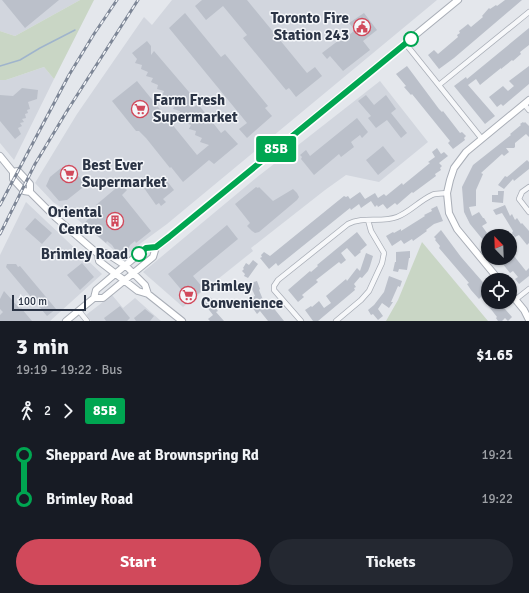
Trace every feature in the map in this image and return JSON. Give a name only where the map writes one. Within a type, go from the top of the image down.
[{"type":"main road","points":[[94,298],[103,298],[134,274],[153,256],[156,247],[458,0]]},
{"type":"main road","points":[[493,273],[457,229],[449,213],[447,193],[454,168],[466,152],[527,102]]},
{"type":"main road","points":[[0,156],[13,172],[13,179],[24,191],[30,192],[55,217],[98,254],[100,261],[138,291],[148,294],[182,321]]},
{"type":"main road","points":[[66,321],[94,298],[96,290],[117,274],[146,248],[156,247]]},
{"type":"main road","points":[[98,254],[106,253],[126,266],[144,285],[148,294]]},
{"type":"main road","points":[[517,302],[529,320]]},
{"type":"street","points":[[439,85],[529,12]]},
{"type":"street","points":[[405,43],[482,139]]},
{"type":"street","points":[[527,102],[529,110]]},
{"type":"street","points":[[529,187],[522,192],[519,199],[529,212]]},
{"type":"street","points":[[300,321],[274,290],[276,283],[354,220],[386,220],[408,212],[432,195],[447,193]]},
{"type":"street","points":[[336,321],[361,300],[369,291],[382,263],[384,253],[371,232],[368,220]]},
{"type":"street","points":[[517,299],[529,288]]},
{"type":"street","points":[[79,311],[87,321]]},
{"type":"shaded area","points":[[0,0],[80,0],[15,36],[0,31]]},
{"type":"shaded area","points":[[172,0],[437,0],[167,224],[122,257],[71,214],[53,202],[35,183],[77,114],[144,17],[152,25]]},
{"type":"shaded area","points":[[44,67],[54,79],[14,160],[0,143],[0,80],[6,80]]},
{"type":"shaded area","points":[[380,81],[428,142],[379,182],[346,175],[251,248],[253,251],[183,307],[143,272],[256,178]]},
{"type":"shaded area","points":[[26,202],[102,274],[50,321],[0,321],[0,255]]},
{"type":"shaded area","points":[[112,295],[123,308],[135,298],[161,321],[91,321],[86,315]]},
{"type":"green space","points":[[80,0],[94,0],[54,79],[44,67],[6,80],[0,80],[0,31],[15,36]]},
{"type":"green space","points":[[422,242],[488,321],[386,321],[398,300]]},
{"type":"building","points":[[2,0],[59,0],[25,28]]},
{"type":"building","points":[[202,0],[247,0],[307,73],[315,67],[322,76],[296,97],[289,88],[286,90],[243,38],[247,35],[223,6],[206,20],[195,6]]},
{"type":"building","points":[[505,0],[522,0],[439,69],[428,55],[434,50],[438,54],[458,37],[457,35],[460,33],[459,31],[468,24],[471,27],[483,17],[482,16],[489,8],[490,9],[496,5],[497,6]]},
{"type":"building","points":[[185,13],[221,57],[225,54],[268,106],[265,108],[272,116],[247,138],[239,129],[247,123],[169,28]]},
{"type":"building","points":[[364,13],[377,30],[363,41],[370,50],[343,71],[330,56],[327,59],[322,53],[347,34],[348,36],[355,30],[349,23]]},
{"type":"building","points":[[529,28],[529,45],[520,52],[521,54],[480,85],[476,79],[468,85],[495,116],[485,124],[454,86],[466,77],[467,79]]},
{"type":"building","points":[[147,41],[151,46],[151,55],[154,51],[195,99],[194,107],[198,104],[221,133],[225,130],[238,144],[214,164],[209,160],[183,182],[146,138],[139,131],[136,131],[112,101],[137,81],[197,155],[209,145],[200,142],[202,138],[195,135],[196,131],[189,129],[191,125],[184,122],[186,118],[179,115],[180,111],[173,109],[175,105],[168,102],[169,98],[162,96],[164,91],[157,89],[158,85],[151,82],[153,78],[146,76],[148,72],[141,69],[142,65],[135,63],[137,59],[132,53]]},
{"type":"building","points":[[407,66],[439,109],[442,112],[443,111],[460,133],[462,132],[466,136],[464,138],[465,140],[453,149],[448,143],[450,141],[412,94],[411,95],[404,87],[406,86],[396,74]]},
{"type":"building","points":[[529,66],[529,84],[503,106],[501,104],[497,107],[489,97],[503,86],[508,91],[514,86],[509,81]]},
{"type":"building","points":[[22,88],[38,90],[37,99],[28,102],[30,109],[27,110],[28,113],[25,114],[26,118],[22,119],[24,122],[20,123],[22,126],[18,128],[21,134],[15,139],[0,121],[0,95],[13,96]]},
{"type":"building","points":[[366,95],[374,105],[386,95],[396,109],[391,113],[407,133],[401,138],[387,120],[376,128],[368,118],[371,116],[358,101]]},
{"type":"building","points":[[357,118],[368,132],[362,138],[360,135],[351,142],[354,147],[341,157],[339,154],[314,175],[301,159],[302,157],[300,155],[306,150],[310,156]]},
{"type":"building","points":[[525,122],[529,126],[529,137],[526,134],[515,143],[514,148],[506,148],[509,152],[504,156],[502,154],[481,173],[483,174],[476,190],[476,206],[469,207],[472,216],[479,212],[487,223],[482,226],[484,229],[481,229],[481,237],[470,224],[464,212],[462,187],[473,165],[511,135],[510,134],[521,125],[520,124]]},
{"type":"building","points":[[383,146],[395,161],[378,175],[366,160]]},
{"type":"building","points":[[437,148],[441,154],[444,152],[448,156],[439,163],[442,166],[440,168],[441,170],[435,174],[436,176],[413,193],[412,192],[397,205],[395,203],[387,209],[383,204],[375,207],[371,201],[361,208],[359,204],[351,210],[350,208],[278,266],[276,263],[269,269],[260,258],[264,252],[270,256],[344,196],[348,196],[350,199],[360,192],[365,199],[375,193],[378,198],[384,194],[386,196],[402,183],[403,185],[430,163],[428,162],[435,157],[432,152]]},
{"type":"building","points":[[527,160],[529,162],[529,169],[514,181],[513,179],[504,189],[498,185],[505,176],[507,177]]},
{"type":"building","points":[[69,165],[86,185],[67,200],[59,201],[46,186],[50,177],[61,168],[63,170]]},
{"type":"building","points":[[163,176],[174,190],[163,199],[166,202],[161,206],[159,203],[156,205],[144,188],[150,183],[152,186]]},
{"type":"building","name":"Oriental Centre","points":[[118,187],[127,190],[122,195],[151,231],[136,243],[135,241],[130,245],[128,250],[121,253],[116,251],[112,245],[107,241],[106,243],[84,224],[98,207],[96,205],[115,189],[114,188]]},
{"type":"building","points":[[256,187],[259,187],[273,201],[293,189],[299,197],[259,232],[255,233],[247,226],[250,223],[235,204]]},
{"type":"building","points":[[498,191],[504,191],[503,203],[492,202],[492,195],[498,195]]},
{"type":"building","points":[[505,205],[510,216],[512,214],[515,220],[517,218],[529,231],[529,243],[527,245],[519,235],[517,236],[517,229],[512,229],[502,213],[496,215],[493,210]]},
{"type":"building","points":[[437,206],[443,221],[434,224],[413,241],[412,239],[404,244],[401,240],[392,246],[386,236],[401,229],[401,231],[425,216],[424,215],[432,211],[431,209]]},
{"type":"building","points":[[35,218],[52,233],[42,244],[25,229]]},
{"type":"building","points":[[227,225],[238,239],[193,276],[204,289],[190,300],[168,274]]},
{"type":"building","points":[[441,230],[461,257],[481,280],[481,297],[479,299],[467,284],[469,283],[439,248],[440,246],[434,237]]},
{"type":"building","points":[[357,232],[367,245],[355,257],[347,248],[341,253],[346,260],[341,264],[339,262],[316,280],[318,282],[302,295],[304,297],[298,302],[288,290]]},
{"type":"building","points":[[410,251],[407,270],[399,269],[398,272],[393,271],[396,262],[396,252]]},
{"type":"building","points":[[366,253],[373,256],[368,271],[354,284],[356,287],[354,288],[355,290],[318,321],[313,321],[305,310],[311,306],[312,307],[319,301],[324,308],[331,303],[326,296],[346,279],[347,281],[357,268],[360,271]]},
{"type":"building","points":[[253,260],[258,264],[248,278],[244,276],[245,274],[242,271],[246,263],[249,265]]},
{"type":"building","points":[[517,260],[526,271],[529,268],[529,276],[519,284],[517,282],[517,273],[513,271],[510,273],[504,265],[517,265]]},
{"type":"building","points":[[82,263],[94,277],[80,290],[67,275]]},
{"type":"building","points":[[7,264],[16,264],[18,267],[20,266],[56,309],[47,316],[6,267]]},
{"type":"building","points":[[389,276],[402,281],[400,287],[398,286],[391,302],[393,302],[389,308],[382,303],[378,309],[383,316],[378,320],[373,314],[371,315],[368,310],[384,292]]},
{"type":"building","points":[[257,281],[264,302],[269,308],[272,306],[284,321],[268,321],[260,311],[257,314],[252,307],[248,299],[255,296],[252,289],[247,291],[245,285]]},
{"type":"building","points":[[4,291],[32,321],[0,321],[0,315],[3,312],[0,309],[0,299]]},
{"type":"building","points":[[210,297],[216,304],[214,306],[218,311],[216,312],[224,321],[210,321],[208,319],[213,315],[203,302]]},
{"type":"building","points":[[120,306],[130,318],[127,321],[106,321],[104,318]]},
{"type":"building","points":[[145,309],[154,316],[150,321],[136,321],[134,318]]},
{"type":"building","points":[[491,309],[505,309],[512,317],[508,321],[505,318],[502,321],[498,321],[496,318],[497,317]]},
{"type":"waterway","points":[[0,66],[20,60],[75,30]]},
{"type":"railway","points":[[0,205],[69,75],[117,0]]},
{"type":"railway","points":[[0,234],[35,164],[138,0]]},
{"type":"bus line","name":"85B","points":[[139,254],[146,248],[156,247],[169,237],[411,39]]},
{"type":"place","name":"Toronto Fire Station 243","points":[[362,27]]},
{"type":"place","name":"Farm Fresh Supermarket","points":[[140,109]]},
{"type":"place","name":"Best Ever Supermarket","points":[[69,174]]},
{"type":"place","name":"Oriental Centre","points":[[115,221]]},
{"type":"place","name":"Brimley Road","points":[[139,254]]},
{"type":"place","name":"Brimley Convenience","points":[[188,295]]}]
